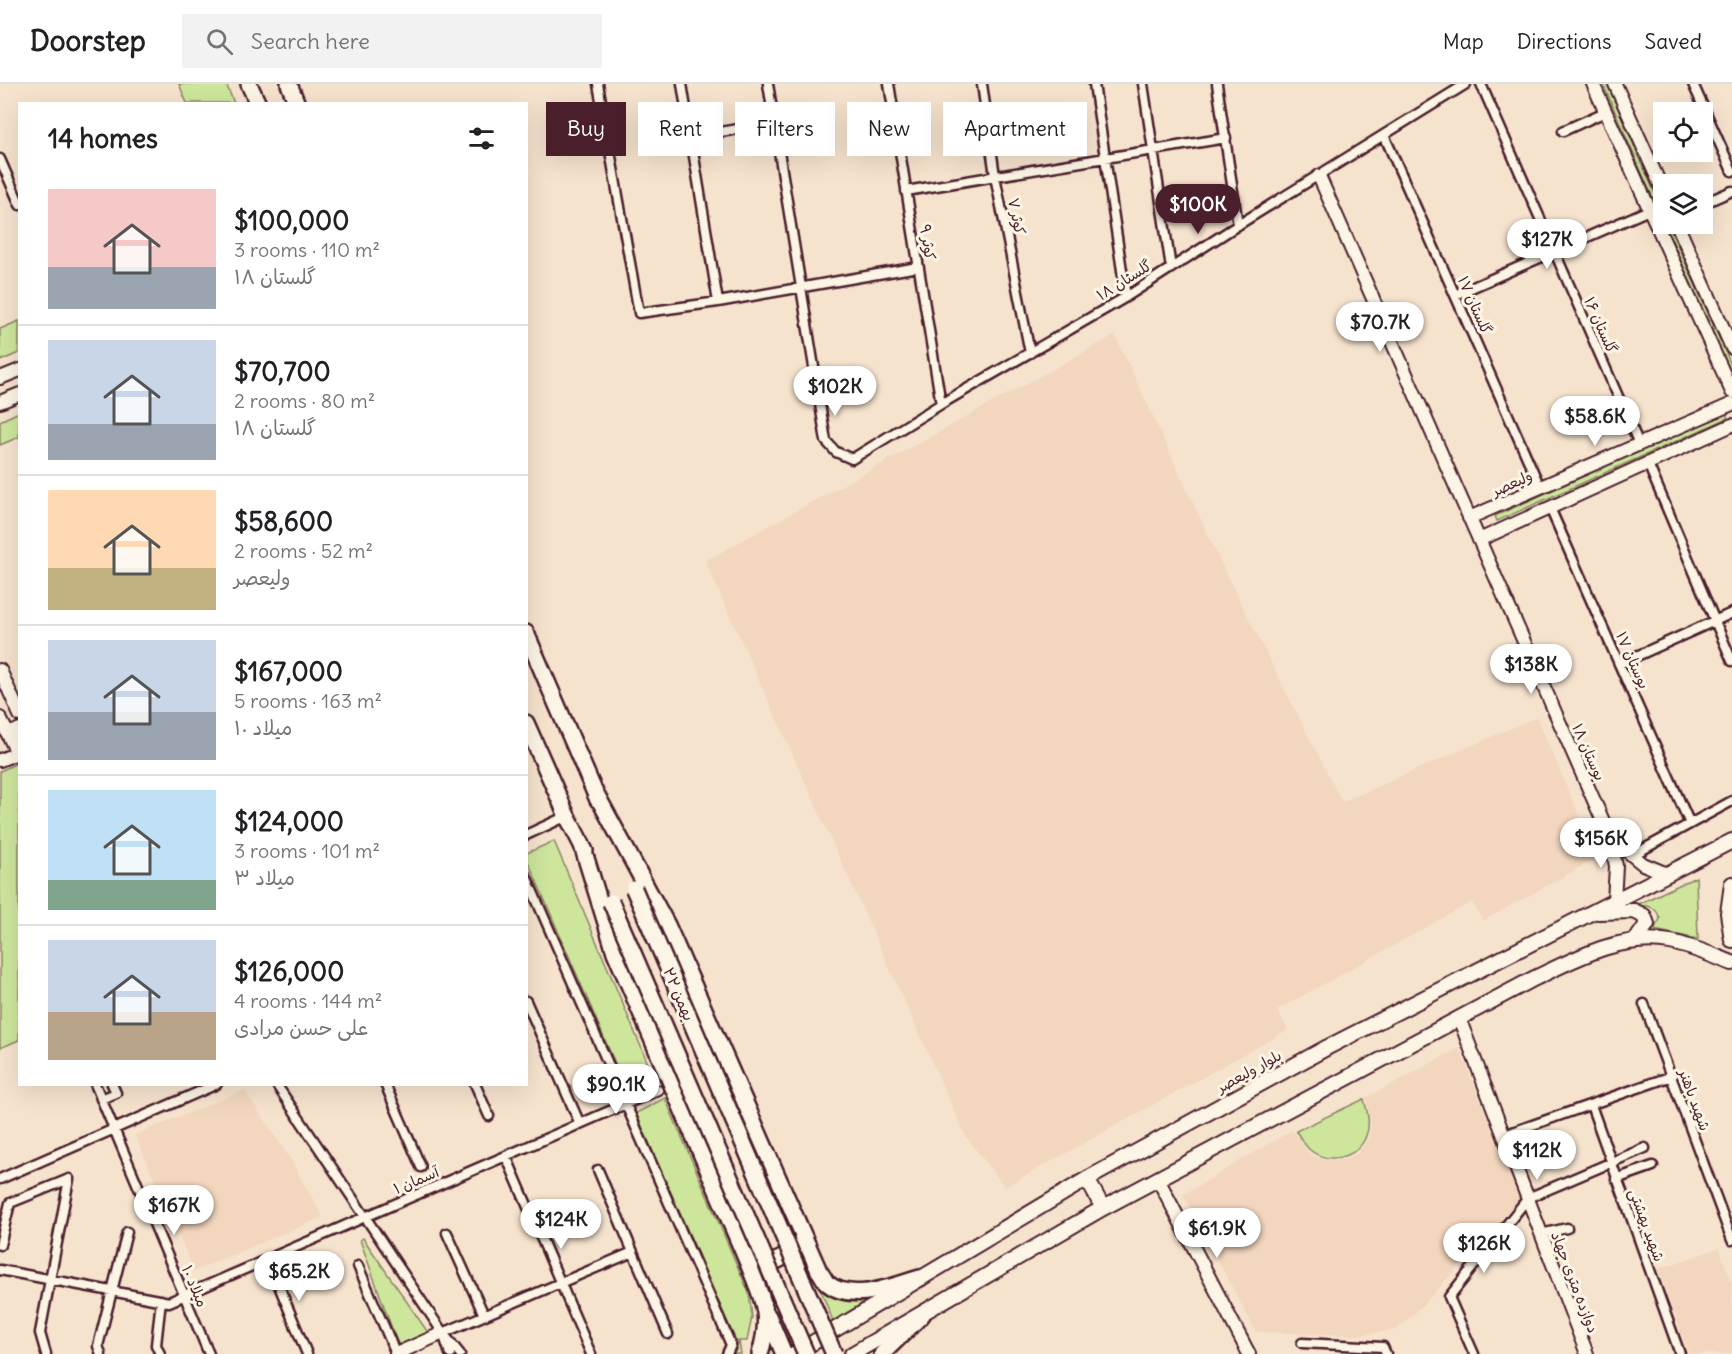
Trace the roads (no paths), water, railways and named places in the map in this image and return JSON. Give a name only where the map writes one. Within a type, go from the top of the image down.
[{"type":"highway","points":[[249,84],[257,102]]},
{"type":"highway","points":[[289,84],[296,102]]},
{"type":"highway","name":"۲۲ بهمن","points":[[528,638],[834,1354]]},
{"type":"highway","name":"۲۲ بهمن","points":[[528,728],[567,816],[611,902],[806,1354]]},
{"type":"highway","points":[[594,790],[667,925],[819,1271],[827,1283],[841,1290],[871,1291],[920,1278]]},
{"type":"highway","points":[[581,842],[615,952],[748,1263],[784,1354]]},
{"type":"highway","points":[[748,1263],[765,1264],[781,1260],[795,1250],[804,1237]]},
{"type":"highway","points":[[760,1354],[765,1335],[766,1310]]},
{"type":"highway","points":[[882,1354],[922,1315]]},
{"type":"main road","name":"بلوار ولیعصر","points":[[794,1354],[1087,1179],[1328,1047],[1732,841]]},
{"type":"main road","points":[[1732,884],[1728,913],[1732,940]]},
{"type":"main road","points":[[1591,912],[1634,911],[1644,916],[1647,924],[1636,940]]},
{"type":"main road","points":[[852,1354],[1102,1208],[1533,979],[1585,955],[1636,940],[1671,942],[1732,963]]},
{"type":"main road","points":[[1087,1179],[1102,1208]]},
{"type":"street","points":[[598,84],[639,313],[802,288],[918,267]]},
{"type":"street","points":[[681,84],[684,102]]},
{"type":"street","points":[[768,84],[771,102]]},
{"type":"street","name":"کوثر ۹","points":[[889,84],[941,404]]},
{"type":"street","name":"کوثر ۷","points":[[982,84],[995,176],[1030,353]]},
{"type":"street","points":[[1094,84],[1126,297]]},
{"type":"street","points":[[1143,84],[1171,268]]},
{"type":"street","points":[[1217,84],[1238,225]]},
{"type":"street","name":"گلستان ۱۸","points":[[802,288],[826,441],[836,452],[852,459],[941,404],[1126,297],[1466,84]]},
{"type":"street","name":"گلستان ۱۶","points":[[1480,84],[1639,444]]},
{"type":"street","points":[[1593,84],[1732,392]]},
{"type":"street","points":[[1615,84],[1655,174]]},
{"type":"street","points":[[1693,84],[1732,171]]},
{"type":"street","points":[[1563,131],[1605,112]]},
{"type":"street","name":"گلستان ۱۷","points":[[1384,135],[1540,487]]},
{"type":"street","points":[[906,191],[1226,138]]},
{"type":"street","points":[[693,156],[717,302]]},
{"type":"street","points":[[780,156],[802,288]]},
{"type":"street","points":[[0,159],[18,200]]},
{"type":"street","points":[[1319,176],[1469,518]]},
{"type":"street","points":[[1713,199],[1732,191]]},
{"type":"street","points":[[1455,295],[1649,210]]},
{"type":"street","points":[[1681,234],[1732,348]]},
{"type":"street","points":[[0,378],[18,371]]},
{"type":"street","points":[[0,402],[18,395]]},
{"type":"street","name":"ولیعصر","points":[[1469,518],[1732,404]]},
{"type":"street","points":[[1479,540],[1732,425]]},
{"type":"street","points":[[1648,464],[1732,661]]},
{"type":"street","name":"بوستان ۱۷","points":[[1550,508],[1690,824]]},
{"type":"street","name":"بوستان ۱۸","points":[[1469,518],[1610,837],[1643,864],[1667,874]]},
{"type":"street","points":[[1619,664],[1732,613]]},
{"type":"street","points":[[0,670],[18,710]]},
{"type":"street","points":[[3,724],[11,733],[18,730]]},
{"type":"street","points":[[0,760],[18,752],[3,724]]},
{"type":"street","points":[[1633,855],[1732,801]]},
{"type":"street","points":[[528,834],[567,816]]},
{"type":"street","points":[[1610,837],[1616,866],[1614,901]]},
{"type":"street","points":[[528,881],[731,1345],[727,1354]]},
{"type":"street","name":"شهید باهنر","points":[[1644,1004],[1732,1240]]},
{"type":"street","points":[[528,1006],[580,1124]]},
{"type":"street","name":"دوازده متری جهاد","points":[[1460,1018],[1587,1354]]},
{"type":"street","points":[[1504,1135],[1671,1076]]},
{"type":"street","name":"میلاد ۱۰","points":[[96,1086],[209,1354]]},
{"type":"street","points":[[101,1099],[116,1093],[113,1086]]},
{"type":"street","points":[[0,1179],[212,1086]]},
{"type":"street","points":[[277,1086],[443,1333],[460,1354]]},
{"type":"street","points":[[386,1086],[421,1167]]},
{"type":"street","points":[[476,1086],[489,1116]]},
{"type":"street","name":"آسمان ۱","points":[[161,1300],[169,1302],[658,1090]]},
{"type":"street","name":"شهید بهشتی","points":[[1591,1105],[1680,1354]]},
{"type":"street","points":[[1474,1354],[1449,1298],[1528,1198],[1645,1148]]},
{"type":"street","points":[[506,1156],[591,1354]]},
{"type":"street","points":[[1616,1179],[1653,1166]]},
{"type":"street","points":[[598,1170],[668,1334]]},
{"type":"street","points":[[0,1245],[10,1203],[69,1179],[40,1333],[46,1354]]},
{"type":"street","points":[[1158,1179],[1249,1354]]},
{"type":"street","points":[[1541,1234],[1567,1228]]},
{"type":"street","points":[[102,1354],[98,1346],[127,1232]]},
{"type":"street","points":[[447,1233],[484,1315]]},
{"type":"street","points":[[358,1266],[396,1354],[633,1252]]},
{"type":"street","points":[[268,1259],[307,1354]]},
{"type":"street","points":[[0,1270],[161,1300],[156,1345],[160,1354]]},
{"type":"street","points":[[443,1333],[450,1354]]},
{"type":"street","points":[[1302,1343],[1383,1347],[1386,1354]]}]
